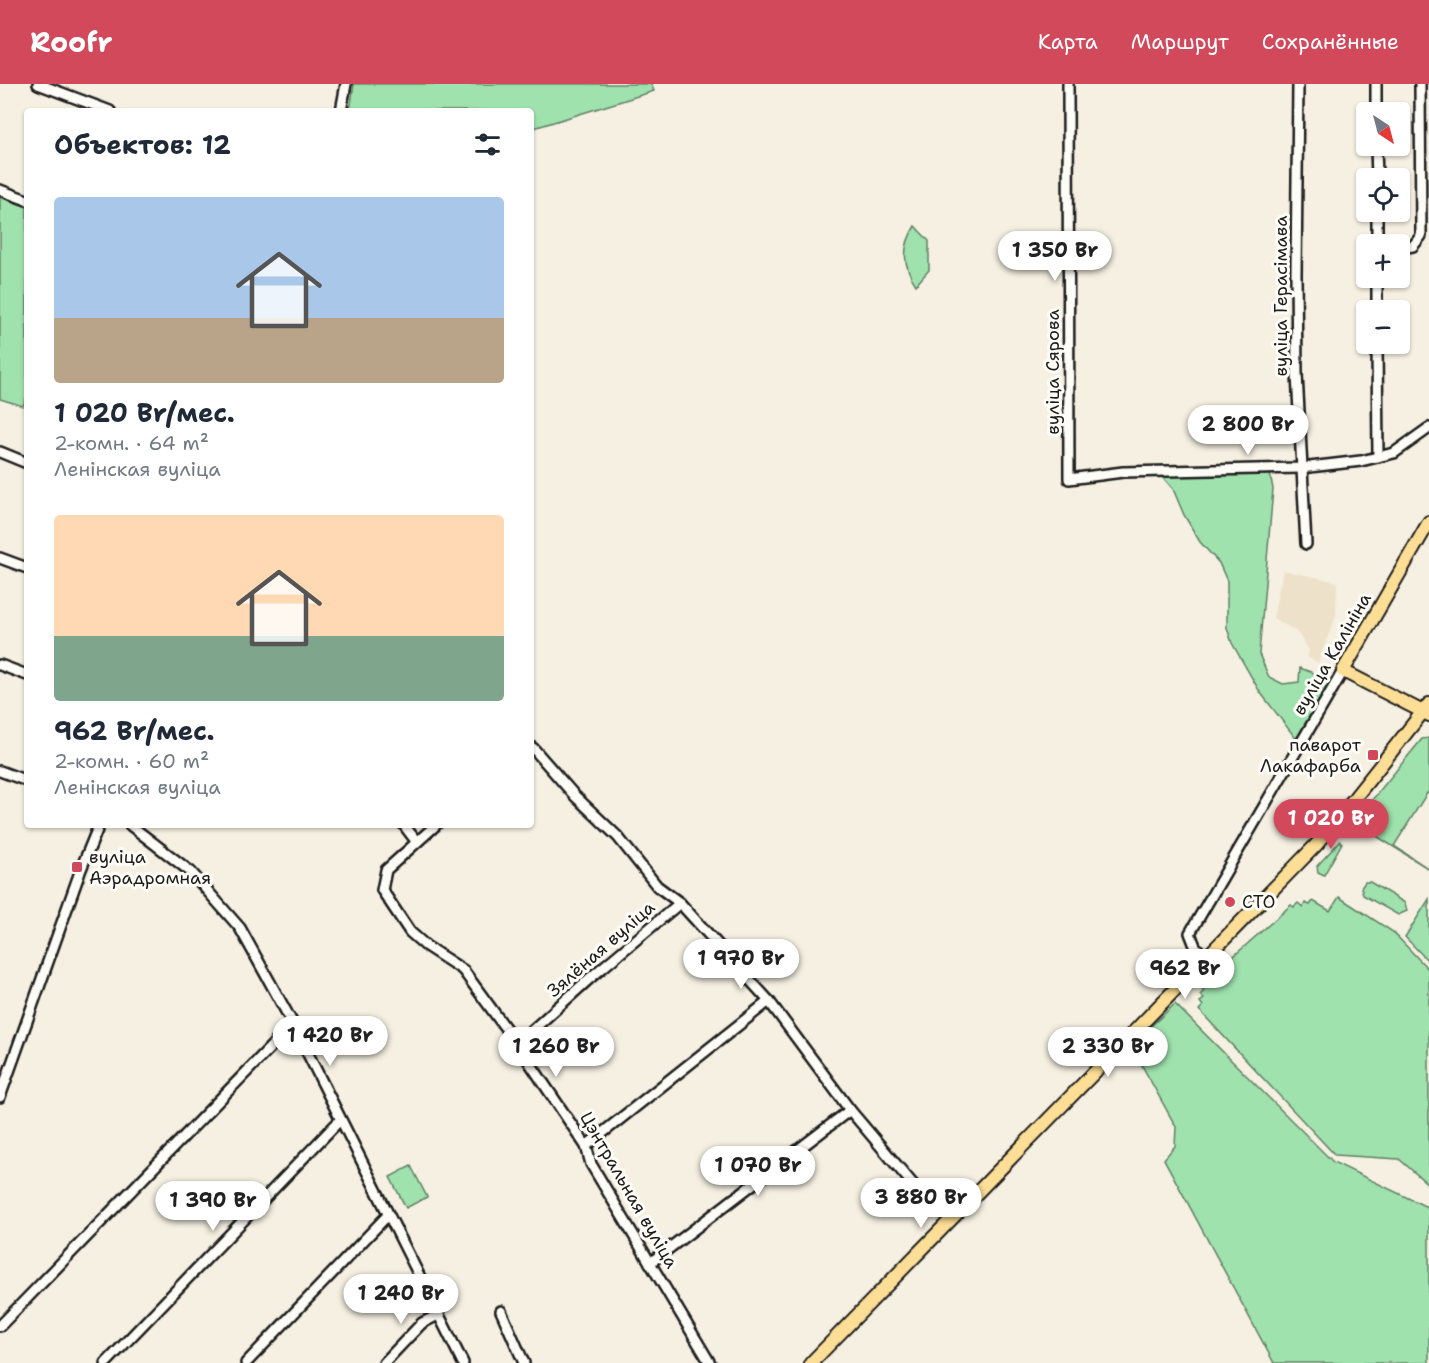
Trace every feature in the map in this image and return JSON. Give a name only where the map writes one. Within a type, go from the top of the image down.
[{"type":"main road","name":"вуліца Калініна","points":[[1343,671],[1429,522]]},
{"type":"main road","points":[[811,1363],[1316,845],[1427,710],[1343,671]]},
{"type":"street","points":[[38,84],[102,108]]},
{"type":"street","points":[[342,108],[346,84]]},
{"type":"street","name":"вуліца Сярова","points":[[1068,84],[1070,479],[1123,472],[1301,468]]},
{"type":"street","name":"вуліца Герасімава","points":[[1298,84],[1296,275],[1301,468],[1306,544]]},
{"type":"street","points":[[1376,84],[1376,102]]},
{"type":"street","points":[[1410,246],[1421,236],[1420,84]]},
{"type":"street","points":[[0,190],[24,199]]},
{"type":"street","points":[[1377,354],[1378,457]]},
{"type":"street","points":[[1301,468],[1361,461],[1394,453],[1429,428]]},
{"type":"street","points":[[0,452],[24,461]]},
{"type":"street","points":[[0,558],[24,567]]},
{"type":"street","points":[[0,665],[24,674]]},
{"type":"street","name":"вуліца Калініна","points":[[1204,958],[1194,946],[1190,933],[1343,671]]},
{"type":"street","points":[[534,749],[575,796],[618,837],[657,886],[680,903],[769,1001],[850,1110],[916,1188],[952,1218]]},
{"type":"street","points":[[0,771],[24,780]]},
{"type":"street","points":[[0,1097],[98,828]]},
{"type":"street","points":[[134,828],[191,872],[240,928],[293,1024],[463,1363]]},
{"type":"street","points":[[406,828],[416,841]]},
{"type":"street","name":"Цэнтральная вуліца","points":[[432,828],[386,870],[382,890],[410,932],[426,946],[463,970],[517,1044],[586,1146],[591,1164],[710,1363]]},
{"type":"street","name":"Зялёная вуліца","points":[[517,1044],[589,979],[680,903]]},
{"type":"street","points":[[586,1146],[769,1001]]},
{"type":"street","points":[[0,1326],[293,1024]]},
{"type":"street","points":[[650,1263],[850,1110]]},
{"type":"street","points":[[106,1363],[340,1120]]},
{"type":"street","points":[[246,1363],[388,1215]]},
{"type":"street","points":[[501,1311],[524,1363]]},
{"type":"street","points":[[384,1363],[422,1323],[438,1315]]},
{"type":"shaded area","points":[[1283,570],[1337,582],[1336,616],[1318,663],[1307,657],[1309,650],[1297,632],[1273,618]]},
{"type":"green space","points":[[354,84],[651,84],[654,91],[534,128],[534,108],[350,108]]},
{"type":"green space","points":[[0,197],[24,206],[24,404],[23,406],[0,399]]},
{"type":"green space","points":[[915,226],[929,241],[929,270],[916,285],[908,270],[905,256],[908,241]]},
{"type":"green space","points":[[1269,468],[1273,489],[1259,654],[1269,677],[1283,684],[1299,682],[1300,668],[1340,683],[1304,749],[1260,692],[1232,643],[1227,628],[1227,581],[1219,563],[1200,542],[1184,515],[1173,489],[1159,473]]},
{"type":"green space","points":[[1429,738],[1429,794],[1427,793],[1394,846],[1429,869],[1354,822],[1422,739]]},
{"type":"green space","points":[[1340,841],[1342,843],[1324,875],[1318,872],[1317,866]]},
{"type":"green space","points":[[1365,882],[1370,882],[1405,903],[1407,911],[1398,915],[1363,895],[1361,888]]},
{"type":"green space","points":[[1339,897],[1393,932],[1429,970],[1429,1185],[1399,1159],[1335,1155],[1199,1010],[1203,1006],[1200,1002],[1204,999],[1200,995],[1204,991],[1200,986],[1291,905],[1294,907],[1298,903],[1303,907],[1305,903],[1310,905],[1313,901],[1330,911]]},
{"type":"green space","points":[[1429,899],[1429,962],[1405,937]]},
{"type":"green space","points":[[1175,1004],[1333,1162],[1429,1208],[1429,1363],[1274,1363],[1164,1159],[1175,1146],[1176,1127],[1134,1051],[1134,1042]]},
{"type":"green space","points":[[411,1166],[427,1197],[406,1208],[390,1177]]},
{"type":"place","name":"паварот Лакафарба","points":[[1373,755]]},
{"type":"place","name":"вуліца Аэрадромная","points":[[77,867]]},
{"type":"place","name":"СТО","points":[[1230,902]]}]
